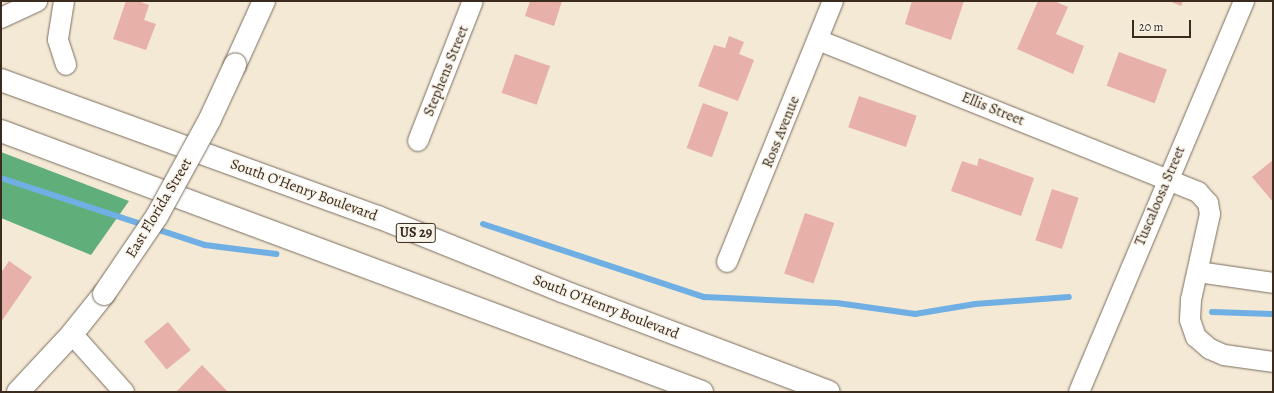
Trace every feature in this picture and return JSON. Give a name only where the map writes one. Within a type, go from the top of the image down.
[{"type":"main road","name":"East Florida Street","points":[[18,392],[72,334],[104,294],[161,210],[210,119],[264,1]]},
{"type":"main road","name":"South O'Henry Boulevard","points":[[1,80],[371,215],[828,392]]},
{"type":"main road","points":[[1,131],[702,392]]},
{"type":"street","points":[[1,18],[37,1]]},
{"type":"street","points":[[64,1],[58,40],[66,65]]},
{"type":"street","name":"Stephens Street","points":[[418,141],[473,1]]},
{"type":"street","name":"Ross Avenue","points":[[727,262],[833,1]]},
{"type":"street","name":"Tuscaloosa Street","points":[[1079,392],[1167,178],[1244,1]]},
{"type":"street","name":"Ellis Street","points":[[818,40],[1167,178],[1198,192],[1208,203],[1208,230],[1191,300],[1190,320],[1196,337],[1210,349],[1224,355],[1273,362]]},
{"type":"street","points":[[1198,272],[1273,283]]},
{"type":"street","points":[[72,334],[124,392]]},
{"type":"green space","points":[[1,152],[129,201],[91,255],[1,218]]},
{"type":"building","points":[[126,1],[138,1],[149,5],[144,20],[156,24],[146,50],[113,39]]},
{"type":"building","points":[[530,1],[562,1],[554,26],[525,16]]},
{"type":"building","points":[[912,1],[964,1],[951,40],[905,24]]},
{"type":"building","points":[[1038,1],[1054,1],[1068,7],[1056,34],[1084,46],[1073,74],[1017,49]]},
{"type":"building","points":[[1169,1],[1183,1],[1181,6]]},
{"type":"building","points":[[729,36],[744,42],[739,54],[754,60],[738,101],[698,86],[714,45],[725,48]]},
{"type":"building","points":[[1119,52],[1167,69],[1155,103],[1107,86]]},
{"type":"building","points":[[515,54],[550,66],[537,105],[502,93]]},
{"type":"building","points":[[859,96],[917,116],[906,147],[848,127]]},
{"type":"building","points":[[703,103],[728,112],[712,157],[687,148]]},
{"type":"building","points":[[979,158],[1034,178],[1021,216],[951,191],[962,161],[977,166]]},
{"type":"building","points":[[1273,160],[1273,202],[1252,177]]},
{"type":"building","points":[[1052,189],[1079,198],[1062,249],[1035,240]]},
{"type":"building","points":[[805,213],[834,223],[813,284],[784,274]]},
{"type":"building","points":[[9,261],[32,277],[1,322],[1,273]]},
{"type":"building","points":[[168,322],[191,350],[167,369],[144,342]]},
{"type":"building","points":[[202,365],[228,392],[176,392]]},
{"type":"waterway","points":[[1,178],[205,245],[276,254]]},
{"type":"waterway","points":[[483,224],[704,297],[837,303],[915,314],[975,304],[1069,297]]},
{"type":"waterway","points":[[1212,312],[1273,314]]}]
